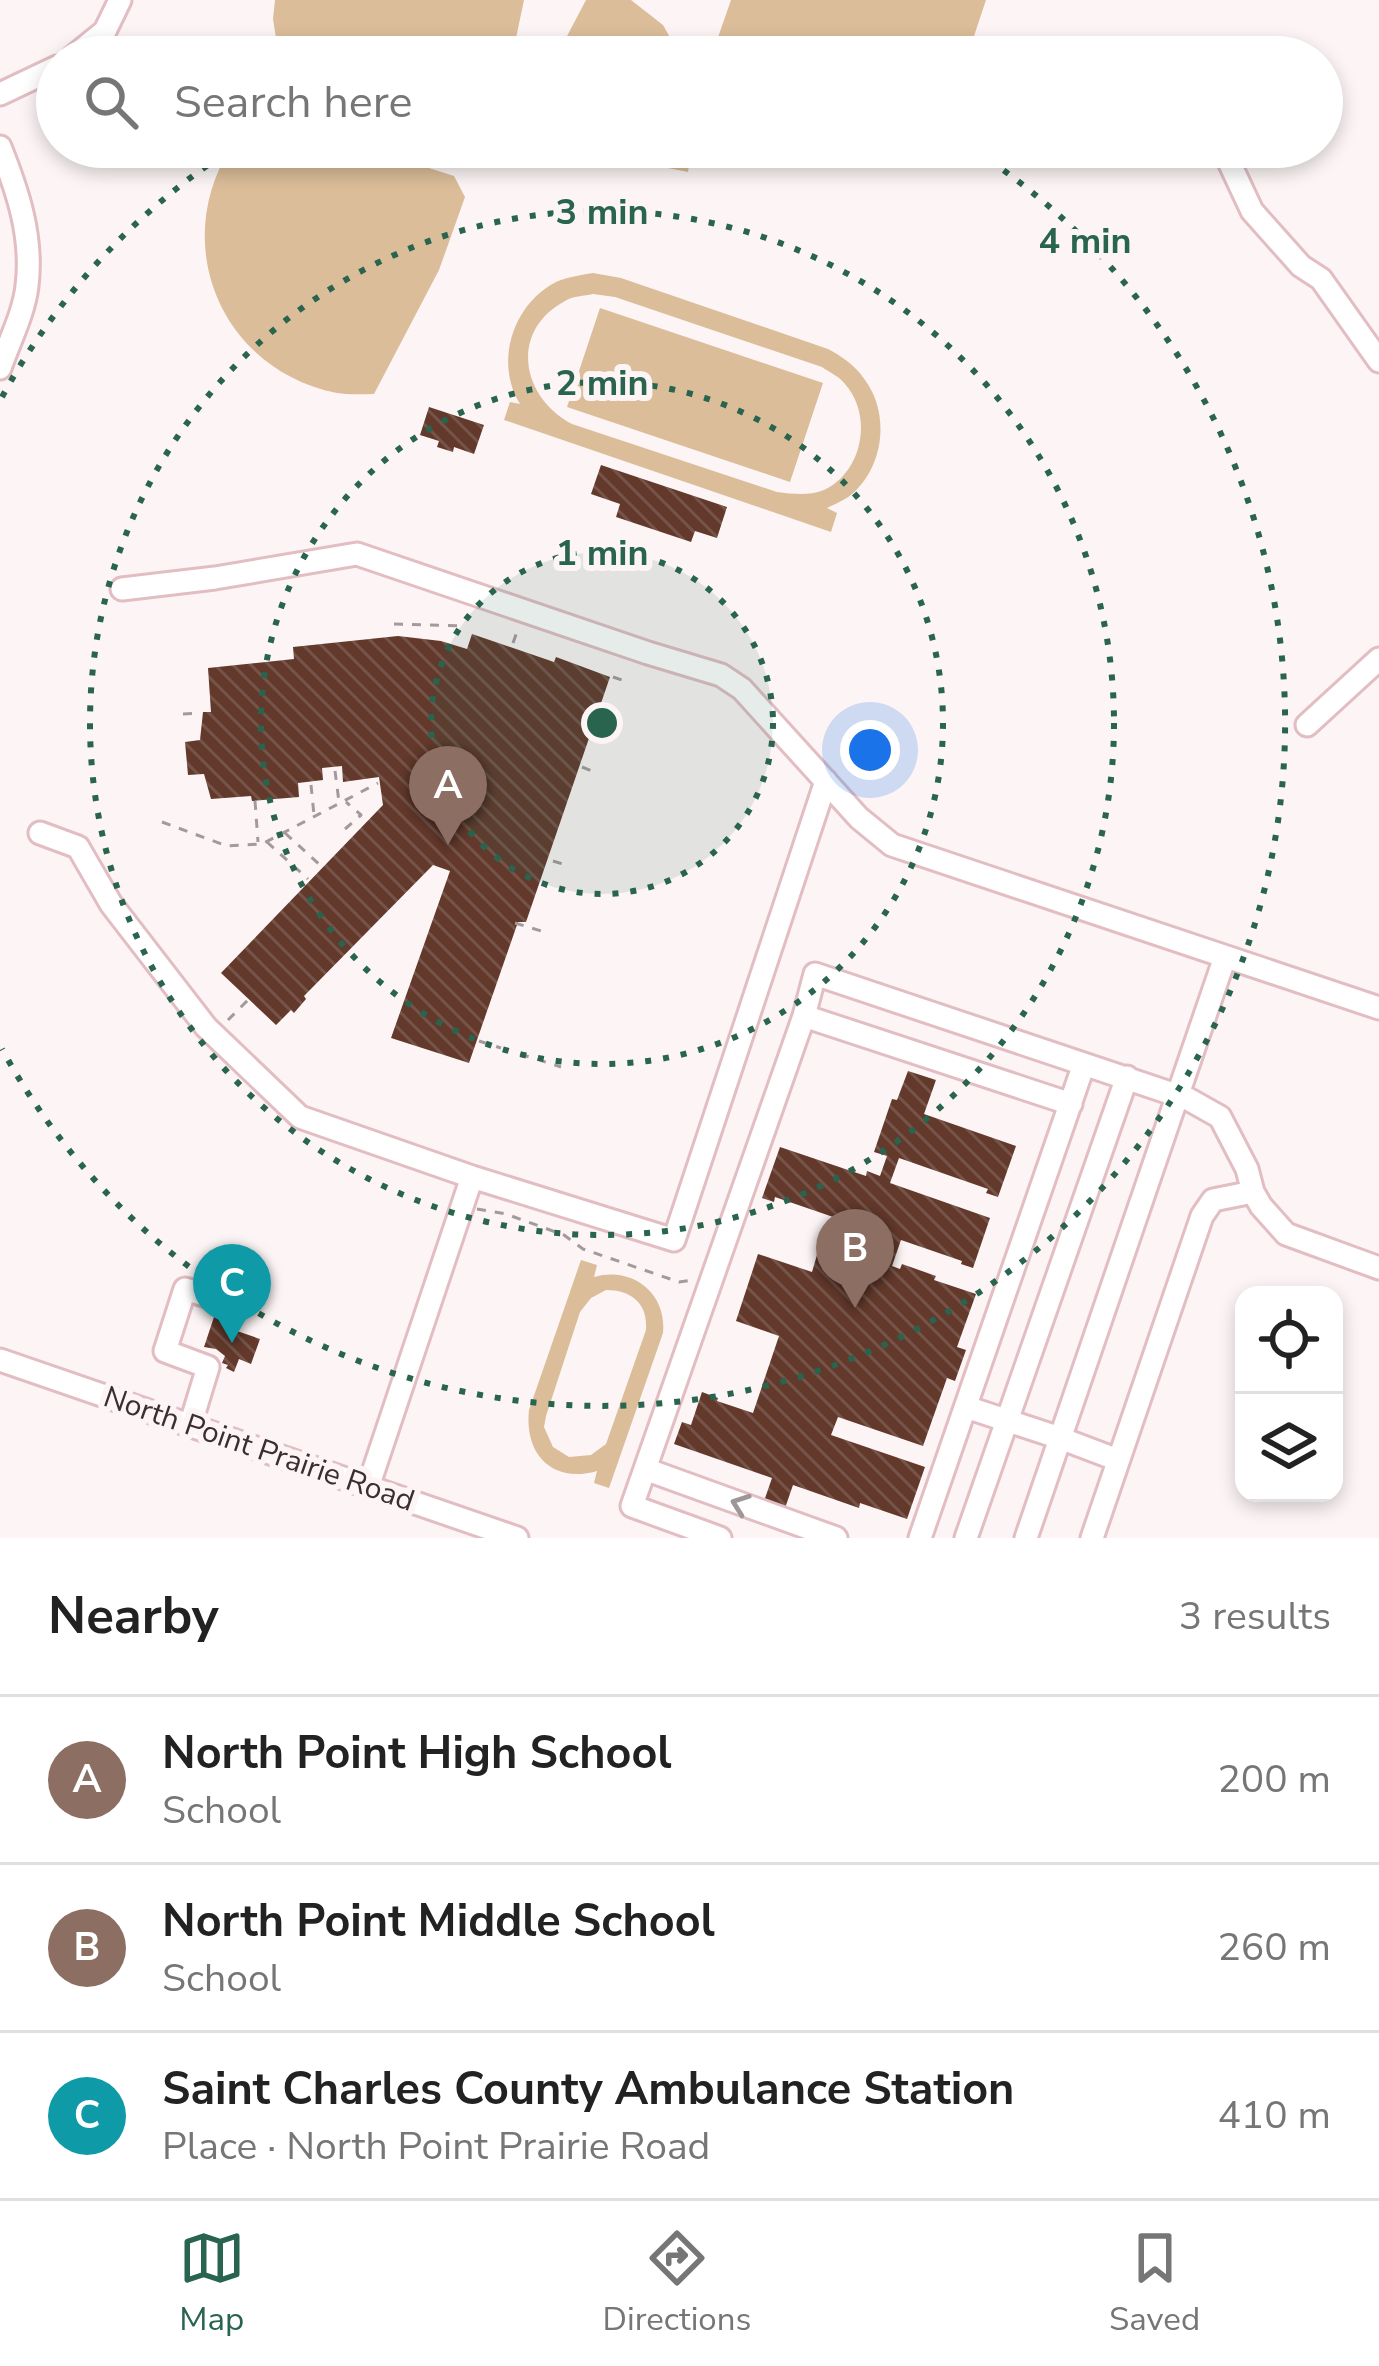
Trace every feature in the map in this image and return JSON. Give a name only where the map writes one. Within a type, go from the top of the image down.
[{"type":"street","points":[[99,36],[120,0]]},
{"type":"street","points":[[0,94],[36,77]]},
{"type":"street","points":[[0,147],[22,206],[28,245],[27,290],[2,357]]},
{"type":"street","points":[[1232,168],[1252,211],[1301,266],[1321,279],[1379,361]]},
{"type":"street","points":[[122,589],[357,554],[721,675],[742,689],[860,818],[892,845],[1379,1007]]},
{"type":"street","points":[[1307,725],[1379,659]]},
{"type":"street","points":[[40,833],[78,847],[110,904],[206,1027],[300,1117],[674,1240],[826,781]]},
{"type":"street","points":[[1026,1538],[1225,957]]},
{"type":"street","points":[[720,1538],[632,1506],[815,974],[1178,1094],[1220,1117],[1253,1192],[1286,1234],[1379,1268]]},
{"type":"street","points":[[804,1016],[1071,1105]]},
{"type":"street","points":[[920,1538],[1084,1064]]},
{"type":"street","points":[[966,1538],[1127,1077]]},
{"type":"street","points":[[368,1487],[472,1177]]},
{"type":"street","points":[[1092,1538],[1202,1216],[1213,1201],[1253,1192]]},
{"type":"street","points":[[1028,1230],[1068,1243]]},
{"type":"street","points":[[190,1426],[208,1367],[165,1351],[185,1289],[239,1306]]},
{"type":"street","name":"North Point Prairie Road","points":[[0,1360],[518,1538]]},
{"type":"street","points":[[966,1407],[1118,1460]]},
{"type":"street","points":[[645,1469],[836,1538]]},
{"type":"path","points":[[513,643],[520,622]]},
{"type":"path","points":[[394,624],[462,626]]},
{"type":"path","points":[[613,676],[625,681]]},
{"type":"path","points":[[184,714],[200,713]]},
{"type":"path","points":[[593,734],[605,738]]},
{"type":"path","points":[[582,767],[594,772]]},
{"type":"path","points":[[335,771],[342,802],[361,815],[345,829]]},
{"type":"path","points":[[162,822],[227,846],[258,844],[378,783]]},
{"type":"path","points":[[311,785],[314,817]]},
{"type":"path","points":[[255,801],[258,844]]},
{"type":"path","points":[[284,832],[320,865]]},
{"type":"path","points":[[266,841],[308,879]]},
{"type":"path","points":[[554,861],[563,864]]},
{"type":"path","points":[[515,923],[541,931]]},
{"type":"path","points":[[218,1030],[248,1000]]},
{"type":"path","points":[[479,1040],[501,1048]]},
{"type":"path","points":[[520,1054],[561,1067]]},
{"type":"path","points":[[475,1209],[564,1234],[584,1249],[679,1282],[696,1281]]},
{"type":"shaded area","points":[[275,0],[524,0],[516,36],[276,36]]},
{"type":"shaded area","points":[[586,0],[631,0],[663,25],[669,36],[567,36]]},
{"type":"shaded area","points":[[731,0],[986,0],[974,36],[718,36]]},
{"type":"shaded area","points":[[221,168],[429,168],[454,176],[465,197],[439,270],[374,394],[337,393],[297,380],[263,359],[237,331],[218,298],[207,262],[205,224]]},
{"type":"shaded area","points":[[593,273],[621,278],[828,349],[858,370],[878,408],[880,439],[863,482],[827,508],[837,513],[831,532],[504,420],[510,402],[520,404],[509,370],[519,319],[556,282]],"holes":[[[593,294],[615,297],[822,367],[837,377],[854,397],[861,426],[848,470],[818,492],[777,492],[572,424],[555,412],[542,398],[528,364],[535,329],[568,299]]]},
{"type":"shaded area","points":[[600,308],[823,383],[790,482],[567,407]]},
{"type":"shaded area","points":[[581,1260],[597,1265],[594,1277],[621,1275],[653,1294],[663,1318],[663,1333],[609,1488],[594,1483],[597,1471],[567,1473],[545,1462],[531,1440],[529,1410]],"holes":[[[615,1291],[631,1296],[641,1306],[646,1330],[606,1444],[591,1455],[569,1457],[553,1447],[544,1427],[546,1416],[580,1312],[591,1298]]]},
{"type":"building","points":[[429,407],[484,425],[474,454],[437,447],[439,441],[420,435]]},
{"type":"building","points":[[601,465],[727,507],[717,538],[695,531],[691,542],[616,517],[620,504],[591,494]]},
{"type":"building","points":[[472,634],[610,677],[526,922],[518,922],[469,1063],[391,1038],[450,871],[433,865],[304,996],[294,1013],[291,1010],[276,1025],[221,973],[383,805],[379,777],[343,782],[342,766],[322,768],[323,780],[298,783],[299,797],[211,799],[204,774],[188,775],[185,742],[200,740],[203,712],[211,712],[208,668],[294,659],[293,647],[398,636],[467,649]]},
{"type":"building","points":[[908,1071],[936,1080],[924,1114],[1016,1146],[998,1197],[986,1193],[988,1189],[899,1158],[890,1183],[990,1218],[973,1268],[901,1240],[892,1266],[900,1269],[902,1264],[976,1294],[957,1347],[966,1350],[955,1381],[947,1378],[923,1446],[838,1417],[831,1435],[925,1467],[907,1519],[793,1485],[783,1514],[762,1507],[772,1478],[674,1444],[682,1422],[691,1425],[702,1392],[753,1413],[779,1336],[736,1321],[758,1254],[812,1272],[817,1255],[826,1258],[839,1219],[775,1197],[774,1202],[762,1198],[780,1147],[866,1176],[867,1171],[880,1176],[887,1156],[874,1152],[892,1099],[897,1100]]},
{"type":"building","points":[[216,1311],[241,1320],[237,1331],[260,1339],[251,1364],[239,1359],[234,1372],[222,1363],[225,1356],[204,1347]]},
{"type":"place","name":"North Point High School","points":[[448,845]]},
{"type":"place","name":"North Point Middle School","points":[[855,1308]]},
{"type":"place","name":"Saint Charles County Ambulance Station","points":[[232,1343]]}]
